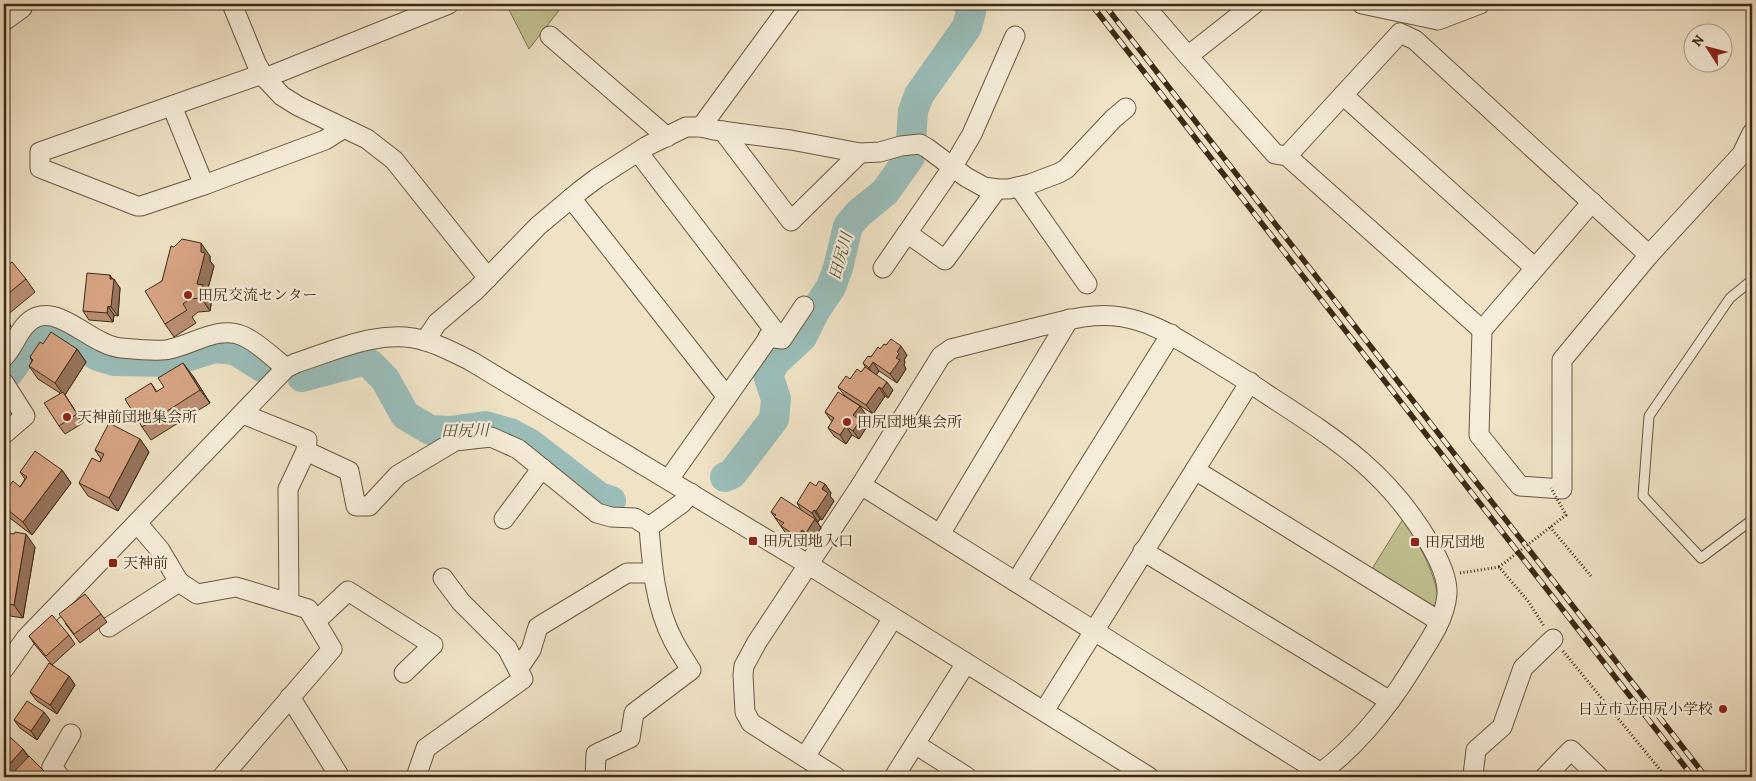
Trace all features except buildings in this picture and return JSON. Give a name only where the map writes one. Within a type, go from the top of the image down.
[{"type":"street","points":[[4,21],[22,8],[22,4]]},
{"type":"street","points":[[232,4],[263,76],[282,96],[298,106],[367,139],[394,160],[488,278]]},
{"type":"street","points":[[344,128],[325,140],[204,185],[138,206],[40,168],[40,152],[263,76],[449,4]]},
{"type":"street","points":[[701,127],[791,4]]},
{"type":"street","points":[[1143,4],[1275,154],[1287,156],[1482,330]]},
{"type":"street","points":[[1188,56],[1254,4]]},
{"type":"street","points":[[1362,4],[1438,20],[1447,10],[1480,4]]},
{"type":"street","points":[[1287,156],[1400,33],[1415,40],[1649,255]]},
{"type":"street","points":[[550,36],[667,136]]},
{"type":"street","points":[[883,268],[952,168],[972,134],[1015,36]]},
{"type":"street","points":[[1343,95],[1535,268]]},
{"type":"street","points":[[172,106],[204,185]]},
{"type":"street","points":[[425,340],[437,323],[488,278],[538,226],[571,198],[597,178],[638,152],[686,127],[701,127],[790,140],[860,153],[880,152],[913,145],[927,148],[952,168],[984,186],[997,189],[1020,187],[1066,169],[1113,119],[1126,108]]},
{"type":"street","points":[[723,131],[792,221],[860,153]]},
{"type":"street","points":[[1592,202],[1482,330],[1479,436],[1520,486],[1562,489],[1562,360],[1649,255],[1742,154],[1752,133]]},
{"type":"street","points":[[638,152],[774,330],[669,479]]},
{"type":"street","points":[[1020,187],[1087,284]]},
{"type":"street","points":[[907,233],[944,260],[997,189]]},
{"type":"street","points":[[571,198],[726,397]]},
{"type":"street","points":[[768,337],[782,339],[804,306]]},
{"type":"street","points":[[4,356],[11,350],[23,327],[37,317],[55,315],[100,342],[119,348],[168,350],[212,334],[227,332],[242,335],[256,342],[286,368]]},
{"type":"street","points":[[836,777],[752,723],[745,712],[742,675],[744,666],[757,642],[862,485],[938,360],[951,348],[1093,315],[1121,317],[1144,322],[1170,334],[1250,382],[1334,439],[1373,470],[1410,513],[1433,550],[1445,576],[1448,592],[1445,607],[1439,621],[1405,680],[1390,701],[1343,754],[1318,775],[1094,630],[862,485]]},
{"type":"street","points":[[940,534],[1069,320]]},
{"type":"street","points":[[1016,582],[1170,334]]},
{"type":"street","points":[[6,661],[286,368],[296,363],[370,340],[409,337],[425,340],[471,361],[669,479],[966,664],[1044,710],[1149,777]]},
{"type":"street","points":[[1044,710],[1250,382]]},
{"type":"street","points":[[4,383],[25,416],[4,434]]},
{"type":"street","points":[[243,414],[307,440],[306,451],[288,489],[289,603]]},
{"type":"street","points":[[306,451],[349,471],[356,506],[369,506],[398,475],[455,441],[491,437],[518,449],[597,512],[612,517],[635,518],[649,528],[653,573],[661,608],[672,639],[691,670],[634,714],[630,738],[596,754],[595,777]]},
{"type":"street","points":[[504,519],[542,468]]},
{"type":"street","points":[[1195,470],[1439,621]]},
{"type":"street","points":[[649,528],[682,503],[691,493]]},
{"type":"street","points":[[137,523],[160,550],[179,582],[196,594],[236,587],[308,609],[332,649],[222,777]]},
{"type":"street","points":[[1143,550],[1390,701]]},
{"type":"street","points":[[518,668],[531,650],[538,628],[627,574],[653,573]]},
{"type":"street","points":[[416,777],[426,748],[523,679],[507,648],[461,602],[443,578]]},
{"type":"street","points":[[109,627],[179,582]]},
{"type":"street","points":[[316,621],[348,591],[433,645],[404,673]]},
{"type":"street","points":[[805,757],[893,618]]},
{"type":"street","points":[[1471,777],[1473,775],[1476,750],[1502,726],[1522,668],[1553,639]]},
{"type":"street","points":[[894,777],[966,664]]},
{"type":"street","points":[[290,697],[340,777]]},
{"type":"street","points":[[60,777],[52,767],[71,734]]},
{"type":"street","points":[[916,744],[967,777]]},
{"type":"street","points":[[1545,777],[1570,750],[1599,777]]},
{"type":"lane","points":[[1752,280],[1730,298],[1650,416],[1644,496],[1702,558],[1752,520]]},
{"type":"path","points":[[1445,576],[1499,567],[1566,514],[1551,488]]},
{"type":"path","points":[[1550,527],[1591,576]]},
{"type":"path","points":[[1499,567],[1528,601],[1553,639],[1666,777]]},
{"type":"green space","points":[[506,4],[564,4],[529,49]]},
{"type":"green space","points":[[1403,519],[1431,571],[1439,605],[1429,607],[1370,572]]},
{"type":"waterway","name":"田尻川","points":[[725,477],[732,474],[774,419],[776,399],[768,375],[775,362],[802,337],[815,311],[831,287],[838,268],[848,226],[858,214],[885,192],[910,157],[913,111],[919,95],[967,27],[971,12],[968,4]]},
{"type":"waterway","name":"田尻川","points":[[4,374],[9,372],[38,332],[54,330],[98,356],[115,361],[170,362],[215,348],[235,350],[262,367]]},
{"type":"waterway","name":"田尻川","points":[[302,377],[362,361],[370,364],[385,379],[405,415],[430,430],[450,431],[485,426],[510,433],[529,443],[599,497],[611,501]]},
{"type":"railway","points":[[1091,4],[1693,777]]},
{"type":"railway","points":[[1104,4],[1706,777]]},
{"type":"place","name":"田尻交流センター","points":[[188,295]]},
{"type":"place","name":"天神前団地集会所","points":[[67,417]]},
{"type":"place","name":"田尻団地集会所","points":[[847,422]]},
{"type":"place","name":"田尻団地入口","points":[[753,541]]},
{"type":"place","name":"田尻団地","points":[[1415,542]]},
{"type":"place","name":"天神前","points":[[113,563]]},
{"type":"place","name":"日立市立田尻小学校","points":[[1723,709]]}]
